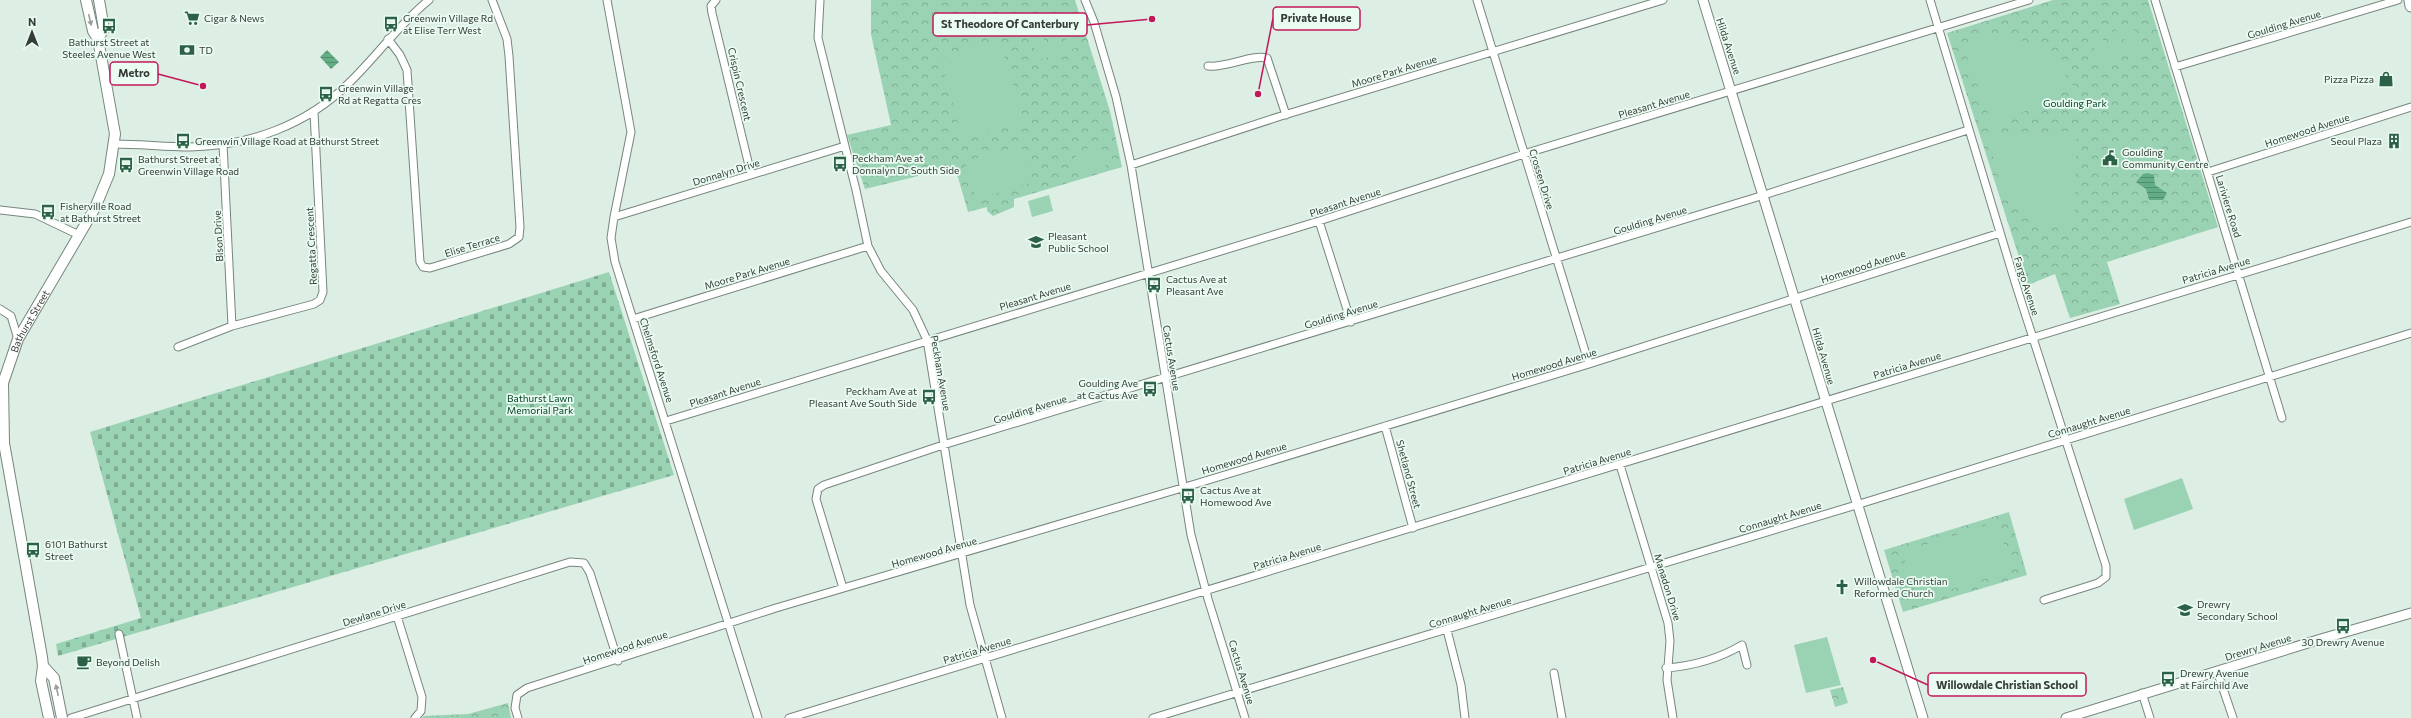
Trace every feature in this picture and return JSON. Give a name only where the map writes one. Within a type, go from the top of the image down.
[{"type":"main road","name":"Bathurst Street","points":[[48,718],[41,682],[43,666],[4,443],[3,382],[18,339],[95,208],[109,174],[114,144],[112,112],[98,39],[93,31],[86,0]]},
{"type":"main road","name":"Bathurst Street","points":[[98,39],[104,29],[99,0]]},
{"type":"main road","points":[[2410,0],[2411,6]]},
{"type":"main road","name":"Bathurst Street","points":[[43,666],[54,678],[62,718]]},
{"type":"street","points":[[114,144],[190,147],[223,144],[270,134],[314,112],[349,83],[388,39],[429,0]]},
{"type":"street","name":"Elise Terrace","points":[[388,39],[400,55],[407,70],[420,262],[423,268],[430,268],[509,244],[519,237],[520,227],[509,56],[507,39],[492,0]]},
{"type":"street","name":"Chelmsford Avenue","points":[[607,0],[630,132],[611,238],[615,262],[730,624],[758,718]]},
{"type":"street","name":"Crispin Crescent","points":[[716,0],[711,6],[751,174]]},
{"type":"street","name":"Peckham Avenue","points":[[820,0],[818,38],[868,246],[881,271],[913,310],[927,340],[961,555],[984,658],[1002,718]]},
{"type":"street","name":"Cactus Avenue","points":[[1086,0],[1116,97],[1131,165],[1182,488],[1191,535],[1206,591],[1238,691],[1245,718]]},
{"type":"street","name":"Crossen Drive","points":[[1477,0],[1589,364]]},
{"type":"street","name":"Moore Park Avenue","points":[[1131,165],[1286,115],[1663,0]]},
{"type":"street","name":"Hilda Avenue","points":[[1703,0],[1796,298],[1923,718]]},
{"type":"street","name":"Fargo Avenue","points":[[1930,0],[2000,233],[2106,566],[2106,577],[2098,584],[2044,600]]},
{"type":"street","name":"Pleasant Avenue","points":[[666,421],[1319,221],[1524,154],[2029,0]]},
{"type":"street","name":"Lariviere Road","points":[[2155,0],[2240,273],[2282,418]]},
{"type":"street","name":"Goulding Avenue","points":[[2175,67],[2398,0]]},
{"type":"street","points":[[1208,66],[1225,66],[1258,58],[1267,58],[1286,115]]},
{"type":"street","name":"Homewood Avenue","points":[[2208,172],[2411,107]]},
{"type":"street","name":"Regatta Crescent","points":[[178,347],[232,326],[314,304],[320,300],[323,292],[314,112]]},
{"type":"street","name":"Goulding Avenue","points":[[843,588],[816,499],[818,489],[944,445],[1556,259],[1968,130]]},
{"type":"street","name":"Bison Drive","points":[[223,144],[232,326]]},
{"type":"street","name":"Donnalyn Drive","points":[[614,217],[845,146]]},
{"type":"street","points":[[0,210],[35,214],[79,235]]},
{"type":"street","points":[[1319,221],[1351,322]]},
{"type":"street","name":"Patricia Avenue","points":[[789,718],[1620,465],[2033,336],[2411,222]]},
{"type":"street","name":"Homewood Avenue","points":[[518,718],[515,708],[517,696],[527,688],[843,588],[961,555],[1589,364],[2000,233]]},
{"type":"street","name":"Moore Park Avenue","points":[[633,319],[868,246]]},
{"type":"street","points":[[0,309],[10,316],[18,339]]},
{"type":"street","name":"Connaught Avenue","points":[[1153,718],[1238,691],[1447,630],[2411,333]]},
{"type":"street","name":"Shetland Street","points":[[1385,426],[1413,528]]},
{"type":"street","name":"Manadon Drive","points":[[1620,465],[1670,630],[1670,648],[1666,668],[1673,718]]},
{"type":"street","name":"Dewlane Drive","points":[[71,718],[570,562],[584,563],[590,573],[618,660]]},
{"type":"street","name":"Drewry Avenue","points":[[2066,718],[2142,693],[2411,613]]},
{"type":"street","points":[[397,616],[422,697],[421,711],[415,718]]},
{"type":"street","points":[[1447,630],[1461,685],[1465,718]]},
{"type":"street","points":[[119,634],[137,718]]},
{"type":"street","points":[[1666,668],[1678,667],[1728,653],[1742,645],[1747,665]]},
{"type":"street","points":[[2217,671],[2232,718]]},
{"type":"street","points":[[1554,673],[1562,718]]},
{"type":"street","points":[[2142,693],[2150,718]]},
{"type":"green space","points":[[871,0],[1075,0],[1110,111],[1122,167],[1014,199],[1014,207],[993,216],[987,211],[987,207],[968,212],[955,167],[865,189],[847,135],[891,125],[871,34]]},
{"type":"green space","name":"Goulding Park","points":[[2053,0],[2148,0],[2218,227],[2107,262],[2120,304],[2070,318],[2055,274],[2028,285],[1947,33]]},
{"type":"green space","points":[[1073,23],[1080,47],[1069,50],[1062,26]]},
{"type":"green space","points":[[2133,25],[2140,50],[2129,54],[2121,29]]},
{"type":"green space","points":[[1057,27],[1065,52],[1053,55],[1046,31]]},
{"type":"green space","points":[[2117,30],[2125,55],[2113,58],[2106,34]]},
{"type":"green space","points":[[1042,32],[1049,57],[1038,60],[1031,36]]},
{"type":"green space","points":[[2102,35],[2110,60],[2098,63],[2091,39]]},
{"type":"green space","points":[[1989,36],[2015,38],[2048,51],[2074,87],[1993,127],[1963,46]]},
{"type":"green space","points":[[999,39],[1024,121],[962,139],[941,58]]},
{"type":"green space","points":[[2077,131],[2074,225],[2046,225],[2015,209],[2001,190],[1988,135]]},
{"type":"green space","points":[[1097,144],[1106,165],[1104,168],[1083,175],[1075,154]]},
{"type":"green space","points":[[1021,145],[1033,182],[976,199],[965,162]]},
{"type":"green space","points":[[1049,195],[1053,211],[1032,217],[1028,201]]},
{"type":"green space","name":"Bathurst Lawn Memorial Park","points":[[609,272],[674,475],[58,656],[56,644],[141,618],[90,432]]},
{"type":"green space","points":[[2182,478],[2193,509],[2134,530],[2124,499]]},
{"type":"green space","points":[[2009,512],[2027,575],[1903,612],[1884,550]]},
{"type":"green space","points":[[1997,522],[2012,570],[1918,600],[1902,552]]},
{"type":"green space","points":[[1827,637],[1841,685],[1806,693],[1794,645]]},
{"type":"green space","points":[[1843,687],[1848,703],[1835,707],[1830,690]]},
{"type":"green space","points":[[508,703],[511,718],[422,718],[424,716],[468,714]]},
{"type":"shaded area","points":[[327,50],[339,62],[331,69],[320,57]]},
{"type":"shaded area","points":[[2148,173],[2154,175],[2155,185],[2167,193],[2163,200],[2149,200],[2146,189],[2136,182],[2143,174]]},
{"type":"place","name":"Cigar & News","points":[[192,18]]},
{"type":"place","name":"St Theodore Of Canterbury","points":[[1152,19]]},
{"type":"place","name":"Greenwin Village Rd at Elise Terr West","points":[[391,24]]},
{"type":"place","name":"Bathurst Street at Steeles Avenue West","points":[[109,26]]},
{"type":"place","name":"TD","points":[[187,50]]},
{"type":"place","name":"Pizza Pizza","points":[[2386,79]]},
{"type":"place","name":"Metro","points":[[203,86]]},
{"type":"place","name":"Greenwin Village Rd at Regatta Cres","points":[[326,94]]},
{"type":"place","name":"Private House","points":[[1258,94]]},
{"type":"place","name":"Greenwin Village Road at Bathurst Street","points":[[183,141]]},
{"type":"place","name":"Seoul Plaza","points":[[2394,141]]},
{"type":"place","name":"Goulding Community Centre","points":[[2110,158]]},
{"type":"place","name":"Peckham Ave at Donnalyn Dr South Side","points":[[840,164]]},
{"type":"place","name":"Bathurst Street at Greenwin Village Road","points":[[126,165]]},
{"type":"place","name":"Fisherville Road at Bathurst Street","points":[[48,212]]},
{"type":"place","name":"Pleasant Public School","points":[[1036,242]]},
{"type":"place","name":"Cactus Ave at Pleasant Ave","points":[[1154,285]]},
{"type":"place","name":"Goulding Ave at Cactus Ave","points":[[1150,389]]},
{"type":"place","name":"Peckham Ave at Pleasant Ave South Side","points":[[929,397]]},
{"type":"place","name":"Cactus Ave at Homewood Ave","points":[[1188,496]]},
{"type":"place","name":"6101 Bathurst Street","points":[[33,550]]},
{"type":"place","name":"Willowdale Christian Reformed Church","points":[[1842,587]]},
{"type":"place","name":"Drewry Secondary School","points":[[2185,610]]},
{"type":"place","name":"30 Drewry Avenue","points":[[2343,626]]},
{"type":"place","name":"Willowdale Christian School","points":[[1873,660]]},
{"type":"place","name":"Beyond Delish","points":[[84,662]]},
{"type":"place","name":"Drewry Avenue at Fairchild Ave","points":[[2168,679]]}]
